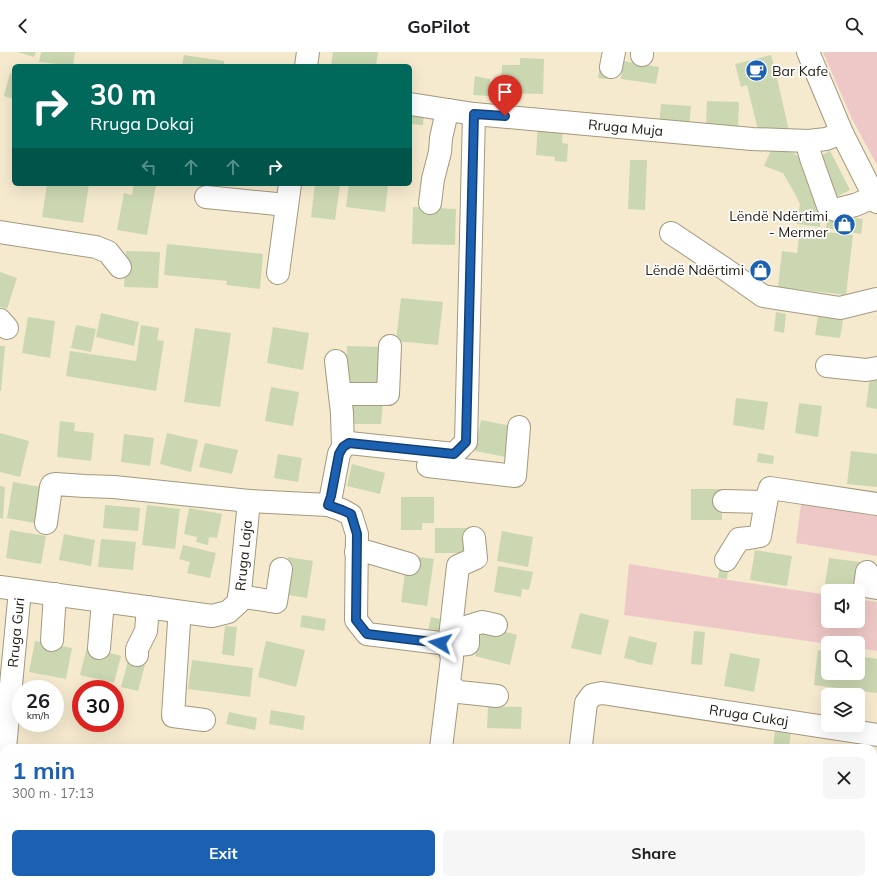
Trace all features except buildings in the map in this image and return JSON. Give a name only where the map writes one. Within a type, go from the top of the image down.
[{"type":"street","points":[[306,64],[308,52]]},
{"type":"street","points":[[808,52],[842,133],[876,199],[835,210],[828,206],[811,158],[809,141]]},
{"type":"street","name":"Rruga Muja","points":[[412,104],[474,114],[752,139],[809,141],[826,139],[842,133]]},
{"type":"street","points":[[430,203],[440,152],[441,138],[448,110]]},
{"type":"street","points":[[344,448],[454,454],[466,442],[474,114]]},
{"type":"street","points":[[206,197],[289,194],[278,273]]},
{"type":"street","points":[[0,232],[96,248],[108,252],[120,267]]},
{"type":"street","points":[[671,233],[725,268],[763,296],[840,308],[877,299]]},
{"type":"street","points":[[340,394],[388,394],[390,346]]},
{"type":"street","points":[[328,505],[344,448],[342,413],[336,361]]},
{"type":"street","points":[[827,366],[866,370],[877,368]]},
{"type":"street","points":[[344,448],[351,457],[515,476],[519,427]]},
{"type":"street","name":"Rruga Laja","points":[[10,588],[212,616],[228,612],[239,602],[249,501],[114,487],[55,484],[51,487],[46,523]]},
{"type":"street","points":[[724,501],[768,495],[877,504]]},
{"type":"street","points":[[726,560],[739,539],[760,536],[768,495]]},
{"type":"street","points":[[249,501],[328,505],[351,514],[357,534],[356,620],[367,634],[440,643],[449,646],[468,644],[469,626],[482,622],[496,625]]},
{"type":"street","points":[[442,740],[452,658],[449,646],[458,566],[476,558],[474,538]]},
{"type":"street","points":[[356,552],[368,552],[409,564]]},
{"type":"street","points":[[239,596],[276,602],[281,569]]},
{"type":"street","name":"Rruga Guri","points":[[5,744],[4,719],[10,588]]},
{"type":"street","points":[[52,640],[55,594]]},
{"type":"street","points":[[99,648],[103,601]]},
{"type":"street","points":[[137,655],[137,649],[146,631],[148,607]]},
{"type":"street","points":[[180,612],[173,716],[204,720]]},
{"type":"street","points":[[449,685],[459,692],[498,696]]},
{"type":"street","name":"Rruga Cukaj","points":[[581,744],[586,703],[592,695],[602,693],[877,735]]},
{"type":"shaded area","points":[[823,52],[877,52],[877,165],[852,119]]},
{"type":"shaded area","points":[[802,497],[877,508],[877,556],[796,543]]},
{"type":"shaded area","points":[[629,564],[821,594],[821,628],[865,628],[865,600],[877,602],[877,651],[865,649],[865,636],[821,636],[821,643],[624,615]]},
{"type":"place","name":"Bar Kafe","points":[[756,71]]},
{"type":"place","name":"Lëndë Ndërtimi - Mermer","points":[[844,224]]},
{"type":"place","name":"Lëndë Ndërtimi","points":[[760,270]]},
{"type":"route","points":[[440,643],[367,634],[356,620],[357,534],[351,514],[328,505],[339,454],[343,447],[349,443],[454,454],[466,442],[474,114],[505,116]]}]
